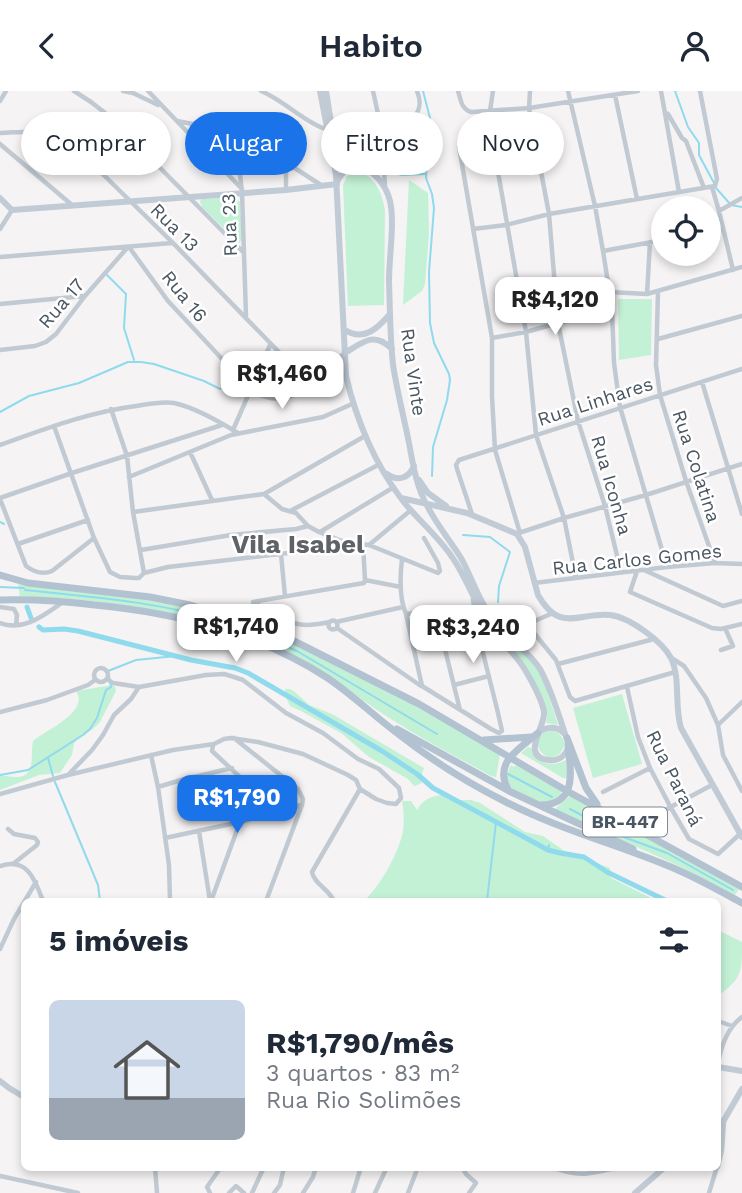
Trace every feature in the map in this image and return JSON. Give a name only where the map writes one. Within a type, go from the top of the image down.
[{"type":"main road","points":[[320,91],[324,112]]},
{"type":"main road","points":[[326,91],[330,112]]},
{"type":"main road","points":[[336,175],[346,376],[352,404],[365,436],[401,498],[448,551],[495,633],[517,657],[529,677],[544,710],[543,722],[535,740],[538,754],[544,759],[558,759],[566,751],[567,741]]},
{"type":"main road","points":[[0,198],[12,210],[74,206],[242,190],[324,187],[337,184],[342,175]]},
{"type":"main road","points":[[376,175],[385,186]]},
{"type":"main road","name":"Rua Vinte","points":[[385,186],[391,216],[389,264],[394,369],[419,489],[437,523],[462,560],[491,618],[541,671],[567,741]]},
{"type":"main road","points":[[345,330],[354,334],[365,334],[378,327],[390,313]]},
{"type":"main road","points":[[345,353],[373,339],[382,340],[392,350]]},
{"type":"main road","points":[[385,473],[391,478],[399,479],[415,470],[428,493],[451,509]]},
{"type":"main road","points":[[401,498],[472,515],[518,533],[542,600],[560,617],[570,619],[604,614],[618,616],[654,639],[676,667],[677,714],[681,728],[741,834]]},
{"type":"main road","points":[[437,523],[441,513],[451,509]]},
{"type":"main road","name":"BR-447","points":[[0,575],[28,583],[150,597],[190,605],[248,622],[305,645],[419,704],[567,791],[741,886]]},
{"type":"main road","name":"BR-447","points":[[0,600],[30,599],[155,612],[202,623],[252,640],[327,677],[426,754],[476,786],[584,837],[668,866],[742,903]]},
{"type":"main road","points":[[379,719],[509,791],[668,866]]},
{"type":"main road","points":[[509,791],[503,774],[510,757],[544,729],[555,727],[567,741],[586,788],[603,810]]},
{"type":"main road","points":[[482,740],[526,738],[538,733]]},
{"type":"main road","points":[[537,805],[552,804],[561,799],[567,791],[571,778],[567,741]]},
{"type":"main road","points":[[721,1066],[742,1071]]},
{"type":"main road","points":[[0,1081],[21,1095]]},
{"type":"main road","points":[[721,1124],[742,1089]]},
{"type":"main road","points":[[635,1193],[660,1171]]},
{"type":"street","points":[[0,101],[6,91]]},
{"type":"street","points":[[74,91],[92,101],[109,116],[244,253]]},
{"type":"street","points":[[123,91],[161,106]]},
{"type":"street","points":[[148,91],[242,190]]},
{"type":"street","points":[[261,91],[321,128]]},
{"type":"street","points":[[373,91],[378,112]]},
{"type":"street","points":[[417,91],[420,99],[418,112]]},
{"type":"street","points":[[458,91],[463,107],[471,112],[529,108],[604,93],[615,95],[638,91]]},
{"type":"street","points":[[493,91],[491,132],[526,332],[536,435],[564,518],[576,578]]},
{"type":"street","name":"Rua Iconha","points":[[530,91],[529,108],[549,214],[558,323],[578,421],[605,506],[621,572]]},
{"type":"street","points":[[568,91],[603,251],[612,308],[614,363],[620,407],[667,567]]},
{"type":"street","points":[[662,91],[679,192]]},
{"type":"street","points":[[700,91],[717,179],[713,187],[715,196]]},
{"type":"street","points":[[615,95],[637,199]]},
{"type":"street","points":[[665,113],[681,138],[686,141],[704,188]]},
{"type":"street","points":[[177,121],[185,123]]},
{"type":"street","name":"Rua 13","points":[[0,133],[43,131],[55,133],[68,140],[310,384]]},
{"type":"street","points":[[0,144],[74,206]]},
{"type":"street","name":"Rua 23","points":[[240,175],[246,318]]},
{"type":"street","points":[[286,175],[286,190]]},
{"type":"street","points":[[305,175],[324,187]]},
{"type":"street","points":[[384,175],[385,186]]},
{"type":"street","points":[[464,175],[492,338],[495,450],[518,533],[742,464]]},
{"type":"street","points":[[473,229],[713,187]]},
{"type":"street","points":[[721,210],[741,199]]},
{"type":"street","points":[[0,229],[12,210]]},
{"type":"street","points":[[721,220],[733,270]]},
{"type":"street","points":[[603,251],[650,242],[647,294]]},
{"type":"street","name":"Rua 16","points":[[0,257],[173,243]]},
{"type":"street","name":"Rua 16","points":[[128,247],[168,301],[251,390]]},
{"type":"street","name":"Rua 17","points":[[2,348],[36,346],[56,334],[128,247]]},
{"type":"street","points":[[609,292],[658,292],[742,267]]},
{"type":"street","name":"Rua Colatina","points":[[658,292],[656,365],[660,395],[715,563]]},
{"type":"street","points":[[0,304],[85,296]]},
{"type":"street","points":[[492,338],[526,332],[612,308]]},
{"type":"street","points":[[658,339],[742,316]]},
{"type":"street","points":[[236,432],[270,345]]},
{"type":"street","points":[[251,390],[260,396],[275,399],[290,397],[310,384],[345,353]]},
{"type":"street","name":"Rua Linhares","points":[[472,515],[457,469],[459,460],[742,369]]},
{"type":"street","points":[[702,382],[742,514]]},
{"type":"street","points":[[0,445],[111,409],[158,403],[187,407],[236,432]]},
{"type":"street","points":[[129,477],[236,432],[323,417],[352,404]]},
{"type":"street","points":[[111,409],[127,456],[133,512],[144,573]]},
{"type":"street","points":[[94,538],[52,571],[32,571],[26,566],[0,499],[222,424]]},
{"type":"street","points":[[54,426],[94,538],[110,572],[120,577],[139,578],[144,573],[168,567],[331,548],[342,541]]},
{"type":"street","points":[[133,512],[264,494],[365,436]]},
{"type":"street","points":[[190,452],[212,500]]},
{"type":"street","points":[[291,511],[380,464]]},
{"type":"street","points":[[320,532],[394,487]]},
{"type":"street","points":[[264,494],[282,509],[291,511],[308,526],[320,532],[342,541],[366,544],[439,573],[438,563],[424,538]]},
{"type":"street","points":[[366,544],[411,510]]},
{"type":"street","points":[[18,544],[88,520]]},
{"type":"street","points":[[141,550],[308,526]]},
{"type":"street","points":[[366,544],[365,580],[361,584],[255,602],[264,610],[279,613],[283,618],[308,626],[334,624],[403,607]]},
{"type":"street","points":[[281,554],[285,596]]},
{"type":"street","points":[[402,559],[403,607],[407,614],[422,686]]},
{"type":"street","name":"Rua Carlos Gomes","points":[[534,583],[715,563],[742,566]]},
{"type":"street","points":[[742,601],[723,606],[640,570],[631,592],[712,628],[742,624]]},
{"type":"street","points":[[365,580],[401,587]]},
{"type":"street","points":[[334,624],[422,686],[491,729],[501,732],[473,598]]},
{"type":"street","points":[[0,623],[7,626],[30,623],[64,602]]},
{"type":"street","points":[[0,607],[14,609],[18,615],[15,625]]},
{"type":"street","points":[[407,614],[431,611],[436,613],[460,710]]},
{"type":"street","points":[[554,613],[528,625],[558,664],[570,697],[575,701],[627,687],[684,666],[706,698],[718,725],[723,755],[742,791]]},
{"type":"street","points":[[721,650],[733,646],[725,628]]},
{"type":"street","points":[[558,664],[654,639]]},
{"type":"street","points":[[99,668],[107,670],[107,679],[102,683],[95,680],[94,673],[99,668]]},
{"type":"street","points":[[0,795],[68,775],[234,738],[303,754],[348,775],[360,789],[376,799],[391,804],[398,803],[401,795],[399,788],[379,769],[358,759],[323,733],[286,713],[243,680],[224,674],[206,675],[139,687],[113,683],[107,679]]},
{"type":"street","points":[[454,685],[489,676]]},
{"type":"street","points":[[0,712],[47,700],[95,680]]},
{"type":"street","points":[[68,775],[100,740],[114,715],[139,687]]},
{"type":"street","name":"Rua Paraná","points":[[627,687],[638,737],[650,768],[689,839],[718,854],[741,834]]},
{"type":"street","points":[[718,725],[742,702]]},
{"type":"street","points":[[234,738],[298,789],[303,799],[268,898]]},
{"type":"street","points":[[214,744],[212,751],[242,778],[250,818]]},
{"type":"street","points":[[151,755],[165,838],[170,898]]},
{"type":"street","points":[[158,787],[232,768]]},
{"type":"street","points":[[603,792],[650,768]]},
{"type":"street","points":[[648,819],[712,785]]},
{"type":"street","points":[[332,898],[314,880],[312,871],[360,789]]},
{"type":"street","points":[[165,838],[302,805]]},
{"type":"street","points":[[212,898],[240,822]]},
{"type":"street","points":[[0,866],[13,864],[38,842],[35,838],[14,834],[8,829]]},
{"type":"street","points":[[199,831],[210,898]]},
{"type":"street","points":[[13,864],[28,871],[42,898]]},
{"type":"street","points":[[26,898],[36,882]]},
{"type":"street","points":[[0,949],[21,907]]},
{"type":"street","points":[[721,1054],[732,1026],[742,1017]]},
{"type":"street","points":[[721,1022],[732,1026]]},
{"type":"street","points":[[721,1153],[724,1120]]},
{"type":"street","points":[[155,1171],[158,1193]]},
{"type":"street","points":[[210,1193],[207,1187],[218,1171]]},
{"type":"street","points":[[252,1193],[262,1171]]},
{"type":"street","points":[[274,1193],[280,1185],[283,1171]]},
{"type":"street","points":[[303,1193],[315,1171]]},
{"type":"street","points":[[353,1193],[360,1171]]},
{"type":"street","points":[[375,1193],[385,1171]]},
{"type":"street","points":[[408,1193],[416,1171]]},
{"type":"street","points":[[464,1171],[476,1183],[469,1193]]},
{"type":"street","points":[[563,1171],[585,1175],[602,1171]]},
{"type":"street","points":[[709,1193],[716,1171]]},
{"type":"street","points":[[0,1176],[51,1190],[78,1193]]},
{"type":"street","points":[[229,1193],[236,1186],[244,1193]]},
{"type":"green space","points":[[347,176],[368,176],[380,191],[384,204],[384,305],[348,306],[343,185]]},
{"type":"green space","points":[[409,180],[428,193],[429,234],[425,284],[422,291],[403,305]]},
{"type":"green space","points":[[234,197],[240,202],[242,239],[239,243],[202,207],[200,201]]},
{"type":"green space","points":[[618,299],[652,299],[651,355],[619,360]]},
{"type":"green space","points":[[464,569],[494,626],[536,668],[544,682],[558,725],[546,723],[547,715],[529,670],[493,627]]},
{"type":"green space","points":[[18,584],[176,605],[238,622],[277,637],[353,672],[500,754],[496,778],[399,724],[302,659],[265,641],[216,624],[166,612],[89,601],[20,597]]},
{"type":"green space","points":[[113,685],[116,691],[100,722],[74,743],[72,755],[60,773],[39,775],[0,790],[0,776],[16,777],[27,773],[31,764],[33,741],[72,713],[79,699],[76,691]]},
{"type":"green space","points":[[285,689],[290,689],[309,705],[332,714],[424,768],[424,780],[414,786],[408,779],[369,757],[341,733],[290,706]]},
{"type":"green space","points":[[622,694],[642,764],[593,778],[573,708]]},
{"type":"green space","points":[[551,730],[558,733],[564,741],[561,752],[555,757],[544,755],[538,745],[538,739]]},
{"type":"green space","points":[[528,747],[537,758],[546,763],[555,764],[566,760],[567,778],[521,753]]},
{"type":"green space","points":[[511,765],[516,765],[561,790],[561,795],[544,803],[514,790],[506,775]]},
{"type":"green space","points":[[441,795],[480,803],[525,832],[543,836],[563,850],[610,868],[611,878],[651,898],[367,898],[381,881],[398,847],[404,825],[402,801],[411,801],[417,810],[422,803]]},
{"type":"green space","points":[[570,796],[739,889],[735,895],[556,810]]},
{"type":"green space","points":[[721,932],[742,942],[739,974],[721,993]]},
{"type":"waterway","points":[[423,91],[430,118],[426,178],[434,208],[429,272],[430,323],[434,343],[450,380],[433,447],[432,476]]},
{"type":"waterway","points":[[675,91],[688,127],[699,143],[699,155],[714,183]]},
{"type":"waterway","points":[[716,188],[731,205],[742,207]]},
{"type":"waterway","points":[[107,275],[126,294],[124,328],[134,360]]},
{"type":"waterway","points":[[0,412],[29,396],[79,383],[128,362],[154,364],[220,389]]},
{"type":"waterway","points":[[0,522],[4,524]]},
{"type":"waterway","points":[[463,535],[490,537],[510,552],[499,586],[498,602]]},
{"type":"waterway","points":[[0,587],[24,588]]},
{"type":"waterway","points":[[25,590],[151,605],[225,622]]},
{"type":"waterway","points":[[27,607],[31,618]]},
{"type":"waterway","points":[[39,627],[43,630],[78,631],[248,673],[382,751],[433,788],[548,850],[584,857],[607,872],[661,898]]},
{"type":"waterway","points":[[247,629],[297,651],[437,734]]},
{"type":"waterway","points":[[0,775],[28,770],[90,729],[97,718],[106,690],[111,687],[108,671],[136,660],[176,656]]},
{"type":"waterway","points":[[48,758],[53,776]]},
{"type":"waterway","points":[[508,774],[552,797]]},
{"type":"waterway","points":[[55,782],[98,885],[100,898]]},
{"type":"waterway","points":[[570,809],[621,836],[667,853],[733,890]]},
{"type":"waterway","points":[[487,898],[496,822]]},
{"type":"waterway","points":[[548,850],[549,845]]},
{"type":"district","name":"Vila Isabel","points":[[298,544]]}]
